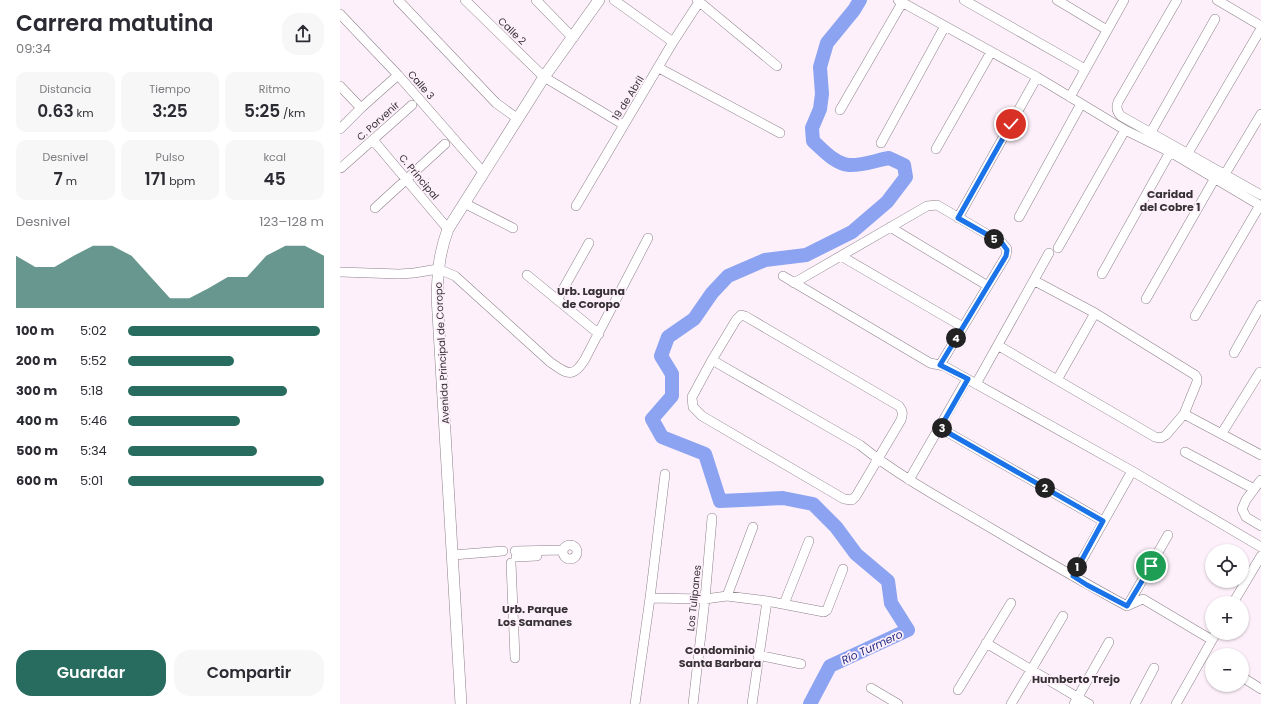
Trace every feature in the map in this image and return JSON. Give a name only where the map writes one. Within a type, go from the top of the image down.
[{"type":"street","points":[[398,0],[496,103],[518,120]]},
{"type":"street","name":"Calle 2","points":[[465,0],[544,77],[624,125]]},
{"type":"street","points":[[536,0],[573,38]]},
{"type":"street","name":"Avenida Principal de Coropo","points":[[461,704],[438,296],[438,269],[442,244],[448,229],[544,77],[599,0]]},
{"type":"street","points":[[614,0],[673,42]]},
{"type":"street","points":[[964,0],[1085,69]]},
{"type":"street","points":[[1057,0],[1107,30]]},
{"type":"street","points":[[1070,97],[1124,0]]},
{"type":"street","points":[[1177,0],[1117,107],[1118,112],[1121,116],[1261,195]]},
{"type":"street","points":[[1188,153],[1260,29],[1217,0]]},
{"type":"street","points":[[698,1],[777,66]]},
{"type":"street","name":"19 de Abril","points":[[576,206],[698,1]]},
{"type":"street","points":[[840,110],[900,1],[1037,77],[1125,130],[1170,152],[1215,178],[1260,205],[1195,316]]},
{"type":"street","name":"Calle 3","points":[[340,14],[398,75],[483,172]]},
{"type":"street","points":[[1151,132],[1215,20]]},
{"type":"street","points":[[881,143],[945,26]]},
{"type":"street","points":[[936,149],[990,52]]},
{"type":"street","points":[[659,68],[780,133]]},
{"type":"street","points":[[340,129],[398,75]]},
{"type":"street","points":[[958,218],[1037,77]]},
{"type":"street","points":[[340,86],[361,108]]},
{"type":"street","points":[[1018,217],[1082,104]]},
{"type":"street","name":"C. Porvenir","points":[[341,168],[412,105]]},
{"type":"street","points":[[1225,174],[1261,114]]},
{"type":"street","points":[[1058,248],[1125,130]]},
{"type":"street","name":"C. Principal","points":[[373,140],[448,229]]},
{"type":"street","points":[[375,208],[406,178],[445,144]]},
{"type":"street","points":[[1102,274],[1170,152]]},
{"type":"street","points":[[1146,299],[1215,178]]},
{"type":"street","points":[[464,203],[513,228]]},
{"type":"street","points":[[794,283],[927,206],[937,205],[1002,243],[1007,250],[1006,256],[940,365]]},
{"type":"street","points":[[890,227],[988,286]]},
{"type":"street","points":[[340,272],[399,274],[438,269],[455,276],[550,362],[564,371],[574,372],[580,368],[599,334],[648,238]]},
{"type":"street","points":[[557,300],[589,243]]},
{"type":"street","points":[[976,384],[999,346],[1049,253]]},
{"type":"street","points":[[841,256],[963,327]]},
{"type":"street","points":[[527,275],[599,334]]},
{"type":"street","points":[[783,276],[930,363],[940,365],[968,379],[1132,471],[1261,547]]},
{"type":"street","points":[[999,346],[1155,437],[1161,438],[1166,435],[1184,414],[1197,382],[1195,375],[1095,313],[1035,281]]},
{"type":"street","points":[[1234,353],[1261,305]]},
{"type":"street","points":[[1057,380],[1095,313]]},
{"type":"street","points":[[740,315],[745,316],[899,406],[903,410],[903,414],[901,420],[856,496],[852,500],[844,499],[702,416],[694,407],[692,397],[712,360],[736,320],[740,315]]},
{"type":"street","points":[[712,360],[860,445],[877,459],[909,480],[1087,585],[1127,606]]},
{"type":"street","points":[[1222,434],[1260,372]]},
{"type":"street","points":[[909,480],[968,379]]},
{"type":"street","points":[[1184,414],[1261,455]]},
{"type":"street","points":[[940,428],[1103,521]]},
{"type":"street","points":[[1185,452],[1254,488]]},
{"type":"street","points":[[1073,576],[1132,471]]},
{"type":"street","points":[[635,704],[650,598],[664,474]]},
{"type":"street","points":[[1261,480],[1246,500],[1242,509],[1246,517],[1261,526]]},
{"type":"street","name":"Los Tulipanes","points":[[693,704],[705,599],[712,518]]},
{"type":"street","points":[[727,596],[753,527]]},
{"type":"street","points":[[1127,606],[1168,535]]},
{"type":"street","points":[[784,604],[809,541]]},
{"type":"street","points":[[453,558],[503,554],[509,548],[514,557],[515,658]]},
{"type":"street","points":[[503,554],[506,561],[514,557],[563,552]]},
{"type":"street","points":[[1237,596],[1261,556]]},
{"type":"street","points":[[650,598],[705,599],[727,596],[767,601],[826,612],[843,569]]},
{"type":"street","points":[[1127,606],[1143,599],[1205,631]]},
{"type":"street","points":[[752,704],[767,601]]},
{"type":"street","points":[[958,690],[1011,603]]},
{"type":"street","points":[[1011,704],[1063,616]]},
{"type":"street","points":[[1076,701],[1109,642]]},
{"type":"street","points":[[986,643],[1031,670],[1076,701],[1089,704]]},
{"type":"street","points":[[758,655],[802,664]]},
{"type":"street","points":[[1176,704],[1205,660]]},
{"type":"street","points":[[1135,704],[1154,668]]},
{"type":"street","points":[[1249,682],[1261,690]]},
{"type":"street","points":[[870,688],[898,704]]},
{"type":"waterway","name":"Río Turmero","points":[[810,704],[830,666],[908,630],[891,603],[888,581],[856,554],[836,527],[813,504],[783,498],[720,501],[705,454],[662,437],[652,419],[672,396],[672,374],[661,356],[668,337],[694,319],[712,293],[728,276],[765,260],[806,255],[852,232],[887,202],[906,177],[904,165],[889,158],[859,165],[844,164],[830,156],[813,141],[812,128],[820,109],[822,94],[820,67],[827,43],[854,10],[860,0]]},
{"type":"district","name":"Caridad del Cobre 1","points":[[1170,200]]},
{"type":"district","name":"Urb. Laguna de Coropo","points":[[591,297]]},
{"type":"district","name":"Urb. Parque Los Samanes","points":[[535,615]]},
{"type":"district","name":"Condominio Santa Barbara","points":[[720,656]]},
{"type":"district","name":"Humberto Trejo","points":[[1076,679]]},
{"type":"route","points":[[1011,124],[958,218],[1002,243],[1007,250],[1006,256],[940,365],[968,379],[940,428],[1103,521],[1073,576],[1127,606],[1151,566]]}]
